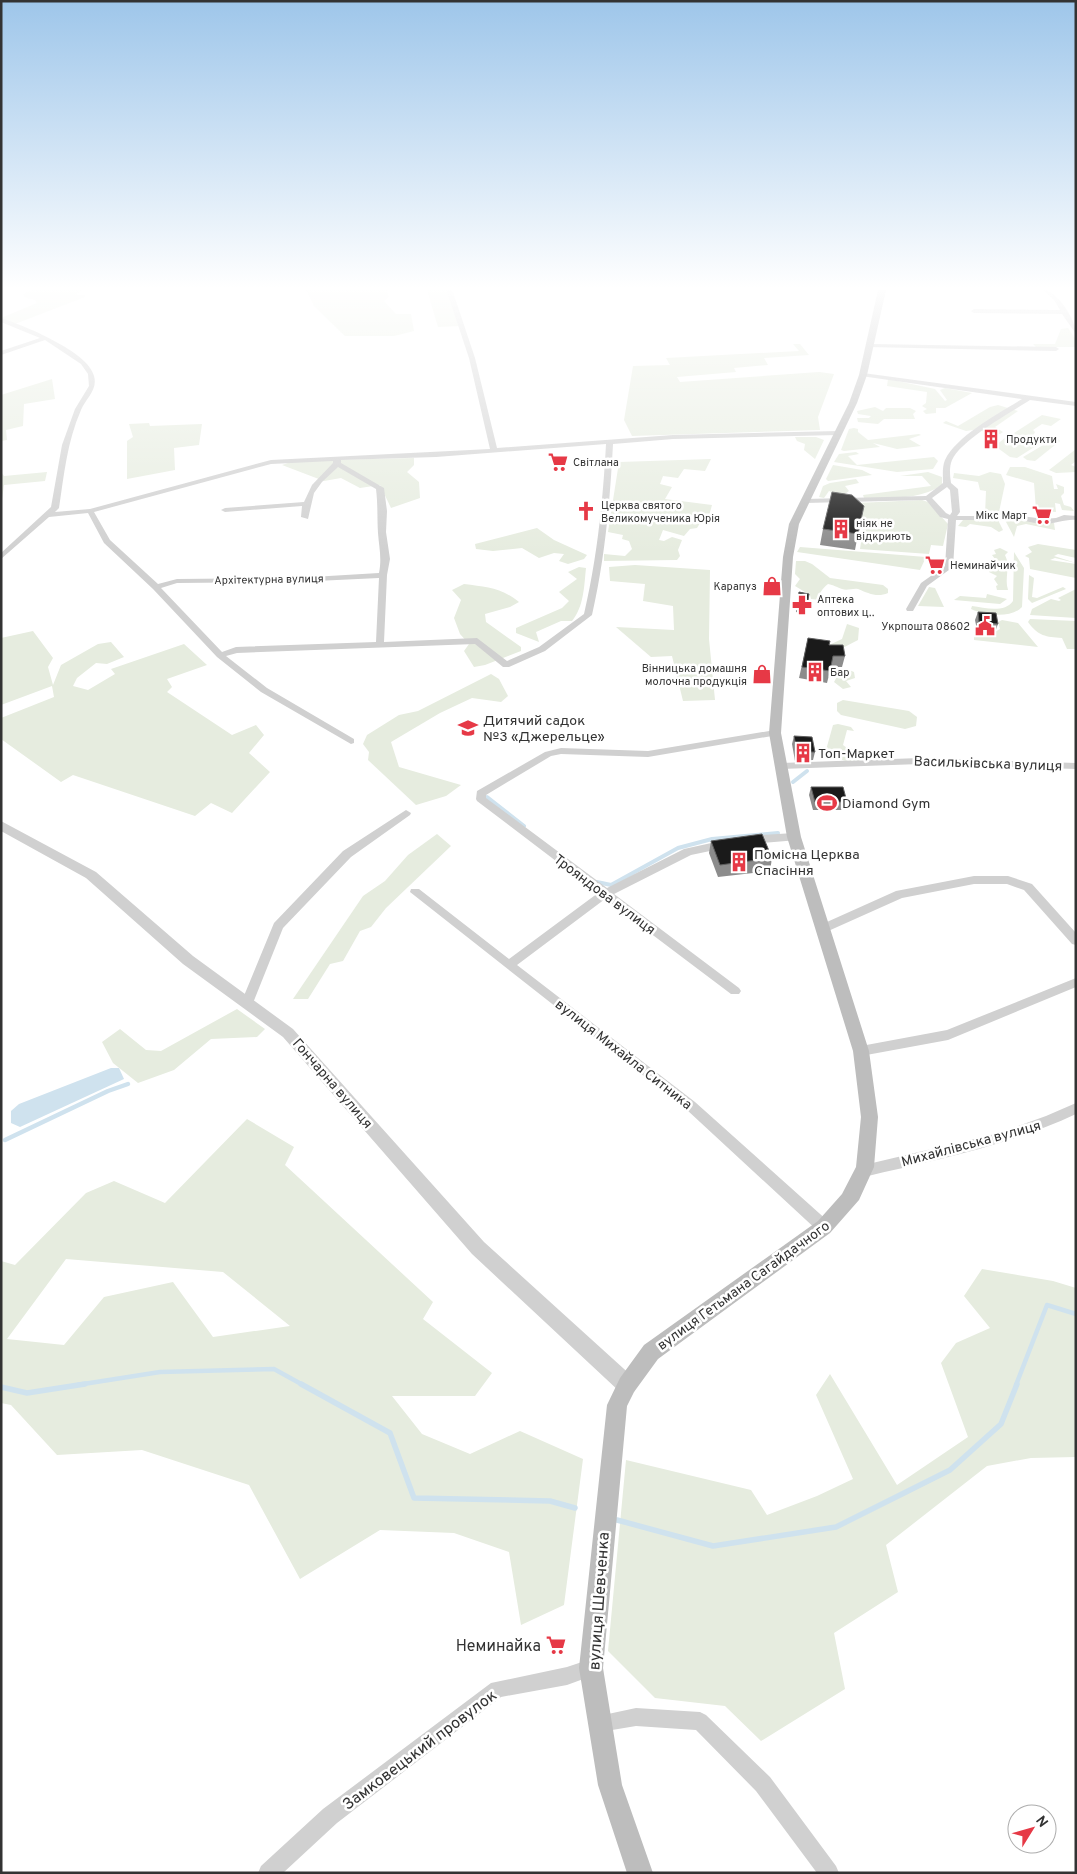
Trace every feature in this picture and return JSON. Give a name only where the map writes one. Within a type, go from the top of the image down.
[{"type":"main road","name":"вулиця Гетьмана Сагайдачного","points":[[627,1386],[652,1352],[824,1227],[845,1206],[864,1172],[869,1115],[868,1083],[861,1051],[794,837],[775,733],[788,558],[794,524],[838,433],[862,377]]},
{"type":"main road","name":"вулиця Шевченка","points":[[627,1386],[617,1405],[591,1668],[610,1785],[640,1873]]},
{"type":"street","points":[[1,556],[55,508],[68,436],[78,409],[92,386],[91,377]]},
{"type":"street","points":[[477,377],[494,448],[492,451]]},
{"type":"street","points":[[881,377],[1076,404]]},
{"type":"street","points":[[947,484],[948,462],[952,454],[970,436],[1028,398]]},
{"type":"street","points":[[48,515],[90,511],[271,462],[337,461],[673,437],[838,433]]},
{"type":"street","points":[[220,655],[236,650],[380,643],[478,641],[506,665],[542,649],[588,615],[596,579],[607,497],[610,443]]},
{"type":"street","points":[[305,517],[305,504],[320,477],[337,461]]},
{"type":"street","points":[[337,461],[380,488],[383,511],[382,532],[386,559],[383,575],[380,643]]},
{"type":"street","points":[[805,501],[928,498],[947,484]]},
{"type":"street","points":[[910,609],[924,585],[949,567],[952,518],[956,512],[954,489],[947,484]]},
{"type":"street","points":[[928,498],[943,515],[952,518],[1001,518],[1007,516],[1049,521],[1060,520],[1064,517],[1076,518]]},
{"type":"street","points":[[225,510],[305,504]]},
{"type":"street","points":[[90,511],[107,541],[156,588],[220,655],[264,690],[351,741]]},
{"type":"street","name":"Архітектурна вулиця","points":[[156,588],[177,581],[295,580],[383,575]]},
{"type":"street","name":"Трояндова вулиця","points":[[735,991],[604,894],[481,799],[481,793],[522,768],[555,753],[648,754],[775,733]]},
{"type":"street","name":"Васильківська вулиця","points":[[781,766],[920,761],[1076,766]]},
{"type":"street","points":[[247,1003],[278,926],[347,854],[406,813]]},
{"type":"street","name":"Гончарна вулиця","points":[[1,825],[91,876],[188,960],[288,1033],[478,1248],[627,1386]]},
{"type":"street","points":[[509,965],[604,894],[624,886],[688,852],[713,845],[794,837]]},
{"type":"street","points":[[822,929],[900,894],[974,880],[1008,880],[1028,887],[1076,941]]},
{"type":"street","name":"вулиця Михайла Ситника","points":[[415,892],[691,1106],[824,1227]]},
{"type":"street","points":[[861,1051],[948,1035],[1076,982]]},
{"type":"street","name":"Михайлівська вулиця","points":[[864,1172],[1008,1137],[1047,1123],[1076,1108]]},
{"type":"street","name":"Замковецький провулок","points":[[268,1873],[330,1816],[497,1689],[567,1676],[591,1668]]},
{"type":"street","points":[[600,1723],[636,1717],[700,1722],[763,1784],[829,1873]]},
{"type":"shaded area","points":[[631,377],[677,377],[680,382],[743,377],[833,377],[818,417],[820,430],[632,436],[624,420]]},
{"type":"shaded area","points":[[52,379],[55,399],[24,404],[23,426],[6,430],[7,440],[1,441],[1,395]]},
{"type":"shaded area","points":[[888,379],[935,389],[945,401],[947,400],[940,390],[945,388],[972,393],[945,408],[936,408],[936,413],[926,414],[923,411],[927,409],[922,406],[926,403],[927,392],[887,386]]},
{"type":"shaded area","points":[[998,405],[1018,411],[995,427],[1003,432],[1000,434],[985,433],[980,429],[966,431],[943,423],[946,421],[958,426],[990,407]]},
{"type":"shaded area","points":[[875,407],[883,411],[886,408],[910,408],[916,411],[913,414],[915,419],[884,419],[878,424],[858,422],[857,418],[869,418],[871,416],[858,414],[857,411]]},
{"type":"shaded area","points":[[1042,415],[1061,419],[1051,426],[1042,424],[1033,430],[1035,432],[1033,436],[1011,435]]},
{"type":"shaded area","points":[[149,423],[150,426],[202,424],[199,445],[174,448],[175,470],[127,479],[127,441],[133,437],[129,424]]},
{"type":"shaded area","points":[[849,429],[858,429],[858,432],[868,440],[919,434],[921,435],[909,439],[921,446],[897,449],[873,443],[880,447],[841,450]]},
{"type":"shaded area","points":[[795,437],[816,437],[824,440],[815,459],[804,450],[805,444],[797,441]]},
{"type":"shaded area","points":[[1006,437],[1032,438],[1039,444],[1017,458],[1010,457],[995,446]]},
{"type":"shaded area","points":[[1057,438],[1060,441],[1035,461],[1027,460],[1023,457],[1045,444],[1044,439]]},
{"type":"shaded area","points":[[1076,449],[1076,461],[1071,465],[1076,467],[1076,472],[1056,473],[1049,470]]},
{"type":"shaded area","points":[[856,452],[859,454],[848,456],[857,465],[934,457],[938,461],[933,469],[897,472],[834,462],[839,454]]},
{"type":"shaded area","points":[[414,458],[414,465],[407,472],[419,482],[420,498],[391,508],[380,485],[360,488],[341,478],[324,481],[282,465],[291,462],[327,460]]},
{"type":"shaded area","points":[[711,459],[705,471],[684,469],[678,478],[663,476],[660,484],[672,487],[665,499],[712,505],[709,516],[717,517],[716,520],[700,523],[697,528],[690,529],[684,536],[663,530],[659,540],[664,541],[672,537],[682,540],[678,550],[680,556],[677,560],[604,561],[604,554],[625,556],[632,549],[629,541],[622,539],[623,535],[608,532],[619,462]]},
{"type":"shaded area","points":[[833,465],[862,470],[872,475],[828,481],[826,479]]},
{"type":"shaded area","points":[[1010,467],[1025,467],[1052,476],[1054,489],[1058,489],[1056,484],[1064,487],[1064,493],[1061,496],[1064,505],[1071,507],[1074,511],[1062,510],[1060,504],[1055,503],[1056,512],[1036,510],[1034,483],[1006,475]]},
{"type":"shaded area","points":[[1,472],[4,476],[47,472],[45,481],[4,485],[1,506]]},
{"type":"shaded area","points":[[928,472],[942,477],[942,485],[915,496],[864,498],[863,495],[931,486],[922,476],[900,476]]},
{"type":"shaded area","points":[[990,472],[1001,474],[1005,484],[999,512],[985,515],[986,491],[980,490],[978,482],[953,478],[954,473],[979,476]]},
{"type":"shaded area","points":[[856,479],[859,483],[845,486],[849,491],[842,496],[829,491],[824,498],[819,497],[823,486]]},
{"type":"shaded area","points":[[922,500],[928,502],[948,524],[943,546],[931,545],[929,554],[860,549],[864,523],[849,509],[857,503]]},
{"type":"shaded area","points":[[1009,518],[1054,523],[1055,530],[1026,524],[1017,526],[1014,537],[1005,520]]},
{"type":"shaded area","points":[[963,520],[998,520],[1003,530],[999,532],[991,527],[970,524],[966,527],[958,526]]},
{"type":"shaded area","points":[[537,528],[554,540],[587,555],[584,559],[568,564],[559,561],[564,554],[554,553],[539,558],[522,548],[493,551],[476,549],[475,544]]},
{"type":"shaded area","points":[[1038,544],[1076,550],[1076,558],[1058,554],[1054,556],[1076,563],[1055,558],[1050,560],[1076,564],[1076,578],[1030,569],[1029,558],[1025,556],[1032,552],[1028,547]]},
{"type":"shaded area","points":[[800,547],[926,557],[920,570],[797,552]]},
{"type":"shaded area","points":[[1000,548],[1008,552],[1005,555],[1007,559],[1008,590],[997,590],[996,586],[998,585],[994,579],[997,576],[989,572],[989,568],[998,567],[998,563],[992,555],[996,554],[994,550]]},
{"type":"shaded area","points":[[1014,552],[1024,568],[1022,607],[1011,613],[997,615],[971,609],[972,606],[1000,608],[1009,605],[1013,601]]},
{"type":"shaded area","points":[[796,561],[805,561],[812,564],[830,578],[883,585],[888,589],[888,593],[876,595],[858,589],[844,590],[828,584],[821,591],[822,600],[811,599],[810,595],[795,586],[800,579],[795,574]]},
{"type":"shaded area","points":[[635,565],[710,570],[709,639],[715,700],[683,701],[672,656],[651,657],[616,627],[674,630],[673,606],[643,601],[645,584],[610,581],[609,567]]},
{"type":"shaded area","points":[[579,567],[586,568],[584,589],[579,609],[572,621],[561,621],[536,632],[539,642],[516,633],[516,628],[562,608],[569,601],[559,592],[577,579],[568,572]]},
{"type":"shaded area","points":[[1029,575],[1034,578],[1032,597],[1037,598],[1063,587],[1066,589],[1032,603],[1028,599]]},
{"type":"shaded area","points":[[464,584],[499,591],[519,602],[510,607],[485,614],[486,622],[521,647],[521,651],[485,665],[474,667],[464,651],[469,644],[460,634],[454,618],[461,600],[452,590]]},
{"type":"shaded area","points":[[929,587],[935,588],[944,607],[918,606]]},
{"type":"shaded area","points":[[1076,589],[1076,618],[1030,615],[1032,609],[1051,599],[1059,601],[1061,600],[1058,598]]},
{"type":"shaded area","points":[[987,594],[1007,599],[1000,604],[954,600],[960,596],[986,598]]},
{"type":"shaded area","points":[[1030,619],[1076,621],[1076,649],[1067,649],[1062,638],[1039,633],[1028,622]]},
{"type":"shaded area","points":[[1002,620],[1018,623],[1038,647],[974,640],[974,631],[995,632],[1000,629],[998,622]]},
{"type":"shaded area","points":[[847,624],[859,628],[858,640],[833,653],[806,647],[809,644],[827,646],[842,639]]},
{"type":"shaded area","points":[[33,631],[53,658],[48,667],[53,685],[61,665],[98,644],[111,642],[124,657],[107,664],[96,663],[77,678],[73,686],[88,690],[115,674],[111,669],[184,644],[207,665],[167,679],[172,687],[167,692],[232,735],[256,725],[264,735],[249,753],[270,772],[232,813],[211,803],[195,816],[73,775],[61,782],[1,739],[1,718],[54,697],[52,686],[1,705],[1,638]]},
{"type":"shaded area","points":[[847,669],[854,672],[855,678],[846,681],[851,687],[843,689],[834,682],[840,671]]},
{"type":"shaded area","points":[[491,674],[499,679],[508,696],[501,702],[472,698],[440,713],[391,742],[399,767],[461,785],[446,796],[416,805],[368,760],[369,752],[363,744],[367,735],[399,715],[418,711]]},
{"type":"shaded area","points":[[843,700],[909,711],[917,717],[916,726],[905,729],[841,715],[837,711],[837,703]]},
{"type":"shaded area","points":[[838,724],[851,727],[854,731],[847,730],[843,745],[847,748],[890,755],[893,759],[857,762],[832,756],[826,750],[833,725]]},
{"type":"shaded area","points":[[437,834],[451,846],[386,908],[371,927],[360,931],[343,961],[330,964],[308,999],[293,999],[363,896],[385,881],[408,855]]},
{"type":"shaded area","points":[[237,1009],[265,1029],[257,1037],[211,1039],[174,1070],[138,1083],[113,1063],[102,1042],[120,1029],[146,1050],[161,1051]]},
{"type":"shaded area","points":[[247,1119],[294,1147],[285,1165],[433,1302],[423,1319],[492,1373],[475,1396],[392,1396],[422,1434],[470,1454],[520,1431],[583,1459],[564,1605],[521,1625],[509,1552],[454,1533],[380,1530],[300,1579],[249,1485],[142,1450],[57,1455],[11,1405],[1,1403],[1,1261],[15,1265],[86,1193],[114,1181],[165,1203]],"holes":[[[66,1259],[223,1272],[290,1326],[213,1337],[173,1282],[104,1297],[64,1345],[7,1339]]]},
{"type":"shaded area","points":[[982,1269],[1053,1281],[1076,1288],[1076,1457],[1031,1458],[987,1466],[886,1545],[898,1592],[834,1633],[845,1689],[761,1741],[725,1706],[655,1698],[608,1651],[626,1460],[751,1490],[767,1515],[817,1496],[853,1479],[816,1395],[830,1374],[897,1485],[968,1437],[941,1363],[956,1343],[990,1328],[964,1296]]},
{"type":"water","points":[[111,1068],[119,1068],[124,1079],[20,1127],[11,1123],[11,1111],[19,1104]]},
{"type":"building","points":[[832,492],[852,495],[864,506],[858,534],[823,529]]},
{"type":"building","points":[[799,592],[809,594],[807,606],[797,604]]},
{"type":"building","points":[[978,612],[996,613],[998,624],[979,622]]},
{"type":"building","points":[[808,638],[830,641],[829,645],[843,645],[845,656],[833,656],[830,671],[802,667]]},
{"type":"building","points":[[794,736],[812,737],[815,752],[797,752]]},
{"type":"building","points":[[811,787],[843,787],[847,802],[815,802]]},
{"type":"building","points":[[762,834],[772,858],[720,865],[711,841]]},
{"type":"waterway","points":[[793,782],[807,771]]},
{"type":"waterway","points":[[487,797],[524,826]]},
{"type":"waterway","points":[[597,882],[611,885],[678,848],[712,839],[778,833]]},
{"type":"waterway","points":[[5,1140],[108,1091],[128,1084]]},
{"type":"waterway","points":[[1016,1385],[1047,1305],[1076,1314]]},
{"type":"waterway","points":[[77,1385],[160,1372],[274,1369],[303,1385]]},
{"type":"waterway","points":[[1,1387],[27,1393],[85,1384]]},
{"type":"waterway","points":[[301,1384],[390,1433],[414,1498],[550,1501],[575,1508]]},
{"type":"waterway","points":[[617,1520],[713,1546],[836,1527],[950,1470],[1001,1424],[1017,1384]]},
{"type":"place","name":"Продукти","points":[[991,439]]},
{"type":"place","name":"Світлана","points":[[558,462]]},
{"type":"place","name":"Церква святого Великомученика Юрія","points":[[586,511]]},
{"type":"place","name":"Мікс Март","points":[[1042,515]]},
{"type":"place","name":"ніяк не відкриють","points":[[841,529]]},
{"type":"place","name":"Неминайчик","points":[[935,565]]},
{"type":"place","name":"Карапуз","points":[[772,586]]},
{"type":"place","name":"Аптека оптових ц‥","points":[[802,605]]},
{"type":"place","name":"Укрпошта 08602","points":[[985,626]]},
{"type":"place","name":"Бар","points":[[815,672]]},
{"type":"place","name":"Вінницька домашня молочна продукція","points":[[762,674]]},
{"type":"place","name":"Дитячий садок №3 «Джерельце»","points":[[468,728]]},
{"type":"place","name":"Топ-Маркет","points":[[803,753]]},
{"type":"place","name":"Diamond Gym","points":[[827,803]]},
{"type":"place","name":"Помісна Церква Спасіння","points":[[739,862]]},
{"type":"place","name":"Неминайка","points":[[556,1645]]}]
